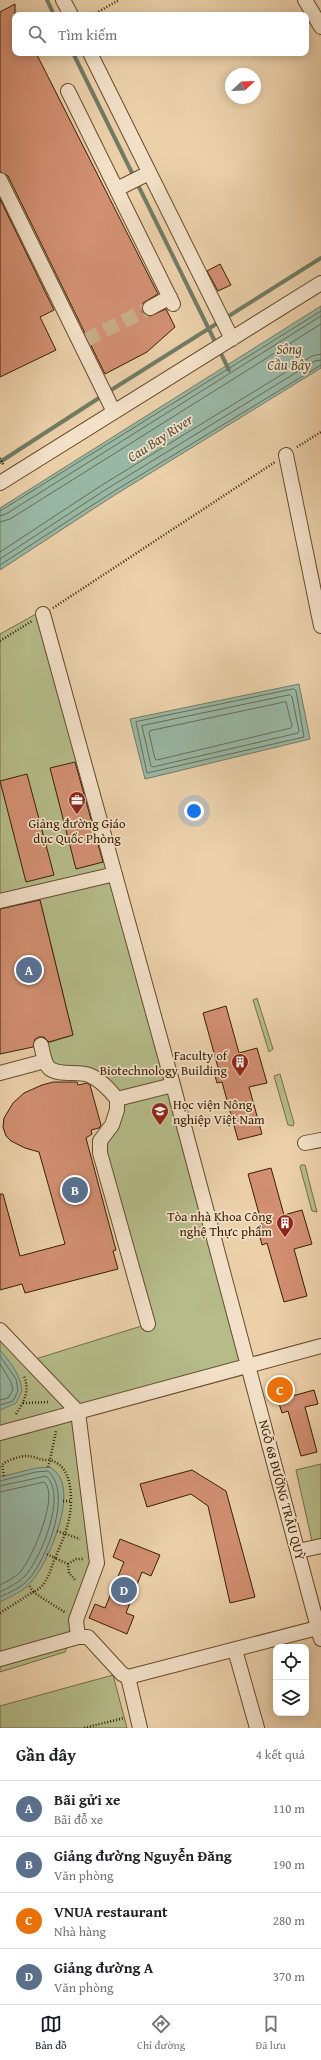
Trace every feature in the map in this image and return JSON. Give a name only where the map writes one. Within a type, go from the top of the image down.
[{"type":"street","points":[[63,0],[69,12]]},
{"type":"street","points":[[305,0],[321,27]]},
{"type":"street","points":[[91,56],[146,175],[218,310],[230,336]]},
{"type":"street","points":[[68,91],[121,187],[172,300],[150,308]]},
{"type":"street","points":[[121,187],[146,175]]},
{"type":"street","points":[[0,180],[83,341],[101,385],[113,408]]},
{"type":"street","points":[[0,482],[113,408],[193,363],[230,336],[321,283]]},
{"type":"street","points":[[286,454],[321,626]]},
{"type":"street","name":"NGÕ 68 ĐƯỜNG TRÂU QUỲ","points":[[43,614],[173,1085],[320,1631]]},
{"type":"street","points":[[0,901],[115,874]]},
{"type":"street","points":[[41,1045],[45,1061],[50,1068],[57,1071],[87,1075],[96,1078],[108,1088],[117,1099],[117,1110],[112,1125],[100,1141],[100,1153],[148,1324]]},
{"type":"street","points":[[0,1073],[45,1061]]},
{"type":"street","points":[[117,1099],[173,1085]]},
{"type":"street","points":[[305,1143],[321,1140]]},
{"type":"street","points":[[0,1330],[78,1412],[97,1563],[76,1620],[78,1637]]},
{"type":"street","points":[[0,1432],[321,1346]]},
{"type":"street","points":[[298,1551],[321,1546]]},
{"type":"street","points":[[0,1659],[78,1637],[88,1637],[122,1674],[128,1677],[235,1650],[320,1631]]},
{"type":"street","points":[[235,1650],[257,1728]]},
{"type":"street","points":[[128,1677],[140,1728]]},
{"type":"path","points":[[96,12],[119,0]]},
{"type":"path","points":[[0,641],[321,432]]},
{"type":"path","points":[[0,458],[4,466]]},
{"type":"path","points":[[13,1418],[23,1403],[27,1390],[21,1370]]},
{"type":"path","points":[[23,1403],[66,1401]]},
{"type":"path","points":[[48,1467],[60,1417]]},
{"type":"path","points":[[0,1613],[38,1590],[46,1579],[66,1534],[71,1501],[69,1483],[65,1470],[60,1464],[50,1460],[35,1459],[28,1456],[6,1462],[1,1465],[4,1476]]},
{"type":"path","points":[[64,1501],[71,1501]]},
{"type":"path","points":[[57,1531],[84,1541]]},
{"type":"path","points":[[82,1566],[87,1552]]},
{"type":"path","points":[[47,1554],[68,1564]]},
{"type":"path","points":[[68,1564],[76,1559],[84,1559]]},
{"type":"path","points":[[68,1564],[69,1573],[76,1580]]},
{"type":"path","points":[[74,1587],[79,1573]]},
{"type":"path","points":[[29,1585],[33,1592],[76,1620]]},
{"type":"path","points":[[63,1612],[66,1605]]},
{"type":"path","points":[[84,1728],[124,1717],[126,1723]]},
{"type":"green space","points":[[45,609],[249,1364],[79,1412],[97,1563],[65,1652],[0,1672],[0,1330],[29,1361],[148,1324],[100,1153],[117,1110],[108,1088],[57,1071],[41,1045],[73,1035],[39,896],[0,905],[0,634]]},
{"type":"green space","points":[[257,998],[273,1049],[269,1052],[253,1000]]},
{"type":"green space","points":[[280,1074],[294,1123],[293,1126],[288,1125],[274,1076]]},
{"type":"green space","points":[[301,1165],[305,1165],[317,1212],[312,1211],[300,1167]]},
{"type":"green space","points":[[321,1464],[321,1539],[312,1541],[296,1470]]},
{"type":"green space","points":[[113,1675],[127,1728],[0,1728],[0,1706]]},
{"type":"water","name":"Sông Cầu Bây","points":[[321,306],[321,368],[110,498],[0,570],[0,508]]},
{"type":"water","points":[[299,684],[310,739],[145,779],[130,719]]},
{"type":"water","points":[[0,1350],[17,1374],[22,1391],[16,1403],[0,1410]]},
{"type":"water","points":[[50,1467],[58,1475],[63,1487],[64,1500],[62,1515],[52,1546],[38,1573],[31,1582],[21,1591],[0,1602],[0,1477],[36,1468]]},
{"type":"building","points":[[15,4],[15,12],[12,12],[12,56],[38,56],[158,294],[143,303],[142,312],[150,316],[166,309],[175,327],[147,352],[105,374],[8,176],[0,172],[0,12]]},
{"type":"building","points":[[0,199],[54,310],[40,317],[56,350],[0,377]]},
{"type":"building","points":[[220,264],[231,285],[218,291],[207,271]]},
{"type":"building","name":"Giảng đường Giáo dục Quốc Phòng","points":[[75,762],[103,862],[76,869],[50,768]]},
{"type":"building","name":"Giảng đường Giáo dục Quốc Phòng","points":[[27,774],[54,875],[26,882],[0,781]]},
{"type":"building","points":[[40,900],[73,1035],[49,1042],[44,1037],[39,1037],[35,1039],[33,1047],[0,1054],[0,909]]},
{"type":"building","name":"Faculty of Biotechnology Building","points":[[226,1006],[239,1053],[257,1048],[267,1083],[249,1087],[262,1134],[238,1140],[222,1082],[217,1083],[214,1072],[219,1071],[203,1013]]},
{"type":"building","points":[[53,1082],[77,1082],[78,1085],[87,1083],[90,1085],[101,1125],[99,1128],[91,1130],[92,1134],[86,1138],[116,1250],[113,1251],[118,1269],[25,1293],[22,1284],[0,1290],[0,1194],[3,1194],[20,1256],[65,1244],[39,1152],[25,1148],[11,1141],[6,1136],[3,1127],[4,1118],[13,1103],[24,1093]]},
{"type":"building","name":"Tòa nhà Khoa Công nghệ Thực phẩm","points":[[271,1168],[284,1215],[302,1210],[312,1244],[294,1249],[307,1296],[284,1302],[267,1243],[262,1245],[259,1233],[264,1232],[248,1174]]},
{"type":"building","points":[[314,1390],[318,1404],[305,1407],[317,1452],[301,1456],[288,1411],[282,1413],[278,1400]]},
{"type":"building","points":[[192,1470],[226,1491],[255,1597],[230,1603],[208,1506],[191,1494],[147,1507],[140,1484]]},
{"type":"building","points":[[120,1539],[160,1555],[151,1576],[142,1572],[126,1613],[134,1616],[127,1634],[89,1618],[95,1604],[105,1608],[124,1562],[113,1557]]},
{"type":"waterway","points":[[47,0],[53,12]]},
{"type":"waterway","points":[[74,56],[229,370]]},
{"type":"waterway","points":[[108,392],[321,258]]},
{"type":"waterway","points":[[0,462],[102,396]]},
{"type":"tunnel","points":[[86,340],[150,308]]},
{"type":"place","name":"Giảng đường Giáo dục Quốc Phòng","points":[[77,815]]},
{"type":"place","name":"Bãi gửi xe","points":[[29,970]]},
{"type":"place","name":"Faculty of Biotechnology Building","points":[[240,1077]]},
{"type":"place","name":"Học viện Nông nghiệp Việt Nam","points":[[160,1126]]},
{"type":"place","name":"Giảng đường Nguyễn Đăng","points":[[75,1190]]},
{"type":"place","name":"Tòa nhà Khoa Công nghệ Thực phẩm","points":[[285,1238]]},
{"type":"place","name":"VNUA restaurant","points":[[280,1390]]},
{"type":"place","name":"Giảng đường A","points":[[124,1590]]},
{"type":"water label","name":"Cau Bay River","points":[[160,438]]}]
